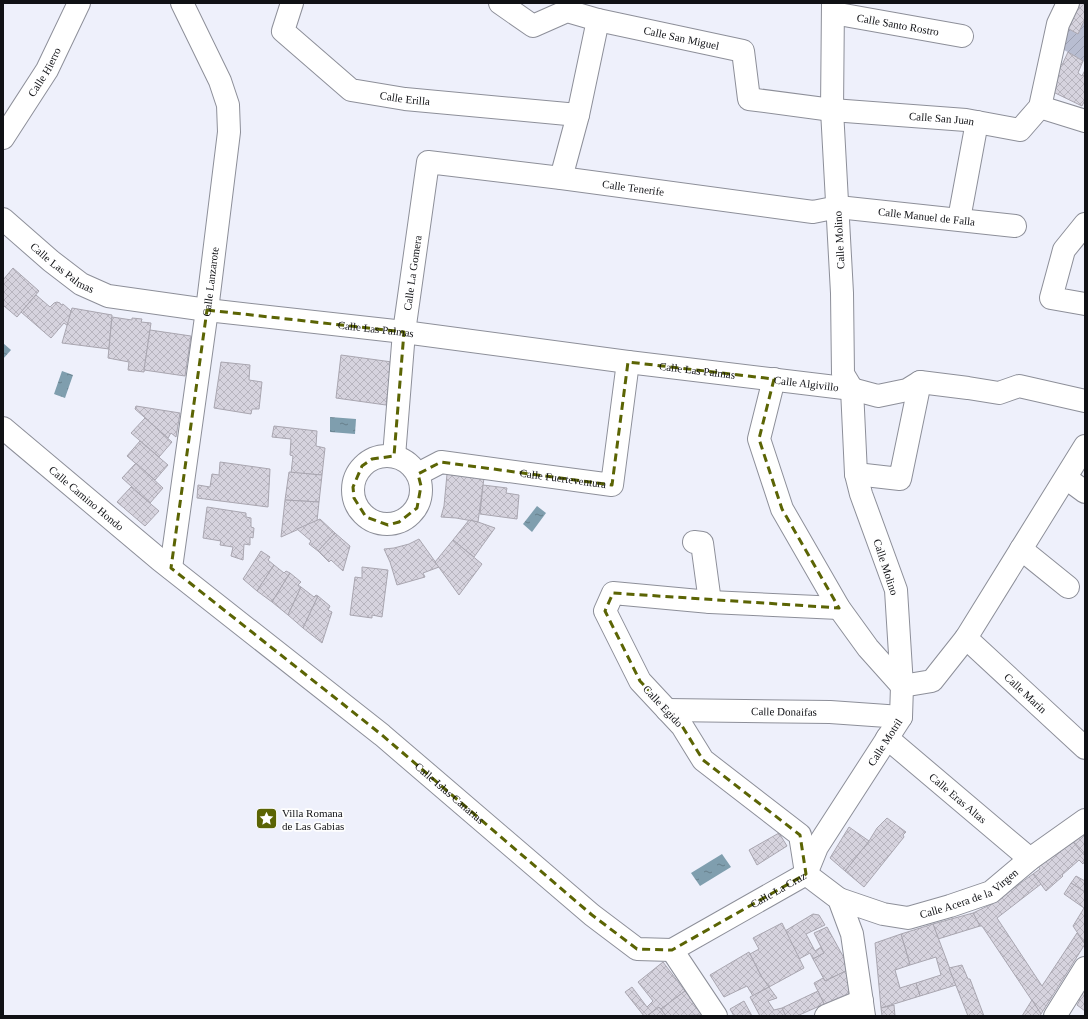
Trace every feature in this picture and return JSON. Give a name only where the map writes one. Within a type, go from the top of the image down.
[{"type":"street","name":"Calle Hierro","points":[[3,138],[47,70],[80,3]]},
{"type":"street","name":"Calle Lanzarote","points":[[171,568],[207,310],[229,132],[228,105],[220,81],[182,3]]},
{"type":"street","name":"Calle Erilla","points":[[292,3],[283,31],[350,90],[405,99],[578,115]]},
{"type":"street","name":"Calle San Miguel","points":[[500,3],[533,26],[568,7],[598,20],[743,51],[749,99],[832,110]]},
{"type":"street","points":[[1068,3],[1058,24],[1040,107],[1085,121]]},
{"type":"street","name":"Calle Santo Rostro","points":[[833,8],[962,36]]},
{"type":"street","name":"Calle Molino","points":[[833,8],[832,110],[842,293],[843,374],[852,389],[856,474],[861,494],[896,590],[902,686]]},
{"type":"street","points":[[561,178],[578,115],[598,20]]},
{"type":"street","name":"Calle San Juan","points":[[832,110],[966,120],[1020,130],[1040,107]]},
{"type":"street","points":[[959,219],[977,122]]},
{"type":"street","name":"Calle Tenerife","points":[[428,162],[561,178],[813,212],[838,207]]},
{"type":"street","name":"Calle La Gomera","points":[[394,456],[404,332],[428,162]]},
{"type":"street","name":"Calle Manuel de Falla","points":[[838,207],[1015,226]]},
{"type":"street","name":"Calle Las Palmas","points":[[3,219],[51,261],[81,284],[108,296],[207,310],[404,332],[628,362],[774,379]]},
{"type":"street","points":[[1085,224],[1064,250],[1051,298],[1085,304]]},
{"type":"street","name":"Calle Fuerteventura","points":[[418,474],[441,462],[612,485],[628,362]]},
{"type":"street","name":"Calle Algivillo","points":[[902,686],[868,648],[839,608],[782,509],[759,439],[774,379],[852,389],[878,396],[907,390],[920,382]]},
{"type":"street","points":[[856,474],[900,479],[920,382],[999,393],[1019,386],[1085,401]]},
{"type":"street","name":"Calle Camino Hondo","points":[[3,428],[171,568]]},
{"type":"street","points":[[902,686],[932,681],[966,638],[1085,446]]},
{"type":"street","points":[[382,456],[394,456],[403,459],[411,465],[418,474],[421,486],[421,497],[417,508],[409,516],[399,522],[388,524],[376,523],[366,517],[359,509],[354,498],[353,487],[356,476],[362,466],[372,459],[382,456]]},
{"type":"street","points":[[1066,478],[1085,492]]},
{"type":"street","points":[[694,542],[702,543],[710,602]]},
{"type":"street","points":[[1021,549],[1068,588]]},
{"type":"street","name":"Calle Islas Canarias","points":[[171,568],[382,735],[592,915],[637,949],[672,950]]},
{"type":"street","name":"Calle Egido","points":[[806,874],[800,835],[703,760],[682,726],[640,681],[605,611],[613,593],[710,602],[839,608]]},
{"type":"street","name":"Calle Marín","points":[[966,638],[1085,748]]},
{"type":"street","name":"Calle Motril","points":[[806,874],[817,846],[901,717],[902,686]]},
{"type":"street","name":"Calle Donaifas","points":[[667,710],[830,712],[901,717]]},
{"type":"street","name":"Calle Eras Altas","points":[[886,738],[1030,859]]},
{"type":"street","name":"Calle Acera de la Virgen","points":[[839,899],[883,914],[908,918],[950,906],[990,892],[1030,859],[1085,820]]},
{"type":"street","name":"Calle La Cruz","points":[[672,950],[806,874],[839,899]]},
{"type":"street","points":[[826,1016],[863,1009],[852,934],[839,899]]},
{"type":"street","points":[[672,950],[716,1016]]},
{"type":"street","points":[[1055,1016],[1085,968]]},
{"type":"highlighted area","points":[[207,310],[404,332],[394,456],[372,459],[362,466],[353,487],[354,498],[366,517],[388,525],[399,522],[417,508],[421,486],[418,474],[441,462],[612,485],[628,362],[774,379],[759,439],[782,509],[839,608],[613,593],[605,611],[640,681],[682,726],[703,760],[800,835],[806,874],[672,950],[637,949],[592,915],[382,735],[171,568]]},
{"type":"shaded area","points":[[1085,19],[1085,62],[1059,47],[1062,25],[1078,34]]},
{"type":"water","points":[[3,343],[11,350],[3,359]]},
{"type":"water","points":[[62,371],[73,375],[65,398],[54,394]]},
{"type":"water","points":[[330,417],[356,419],[355,434],[330,432]]},
{"type":"water","points":[[537,506],[546,513],[532,532],[523,524]]},
{"type":"water","points":[[722,854],[731,867],[700,886],[691,873]]},
{"type":"building","points":[[1074,3],[1085,3],[1085,19],[1078,34],[1062,25]]},
{"type":"building","points":[[1068,52],[1083,61],[1078,73],[1082,76],[1085,70],[1085,100],[1082,106],[1049,90],[1057,62],[1062,65]]},
{"type":"building","points":[[13,268],[39,291],[17,317],[3,305],[3,280]]},
{"type":"building","points":[[36,295],[50,307],[57,302],[61,305],[63,304],[71,311],[68,326],[64,323],[51,338],[21,312]]},
{"type":"building","points":[[72,308],[112,315],[109,349],[62,343]]},
{"type":"building","points":[[112,317],[132,320],[132,318],[142,319],[141,322],[151,323],[144,372],[128,370],[129,362],[108,358]]},
{"type":"building","points":[[150,330],[191,336],[185,376],[144,370]]},
{"type":"building","points":[[341,355],[392,362],[386,405],[336,398]]},
{"type":"building","points":[[221,362],[250,365],[249,380],[262,382],[259,409],[252,409],[251,414],[214,408]]},
{"type":"building","points":[[136,406],[180,413],[176,437],[171,433],[168,438],[135,409]]},
{"type":"building","points":[[145,418],[172,442],[159,457],[131,433]]},
{"type":"building","points":[[274,426],[317,431],[316,446],[325,448],[322,475],[291,473],[293,456],[290,455],[291,439],[272,437]]},
{"type":"building","points":[[140,441],[168,465],[155,480],[127,456]]},
{"type":"building","points":[[220,462],[270,469],[268,507],[197,498],[198,485],[210,487],[212,474],[219,475]]},
{"type":"building","points":[[136,463],[163,488],[150,503],[122,478]]},
{"type":"building","points":[[289,472],[322,475],[319,502],[285,500]]},
{"type":"building","points":[[447,474],[484,478],[478,522],[441,517],[444,506]]},
{"type":"building","points":[[483,485],[507,488],[506,493],[519,495],[517,519],[480,514]]},
{"type":"building","points":[[131,487],[159,511],[145,526],[117,502]]},
{"type":"building","points":[[285,500],[319,502],[317,521],[281,537]]},
{"type":"building","points":[[207,507],[246,513],[246,517],[251,518],[251,527],[254,528],[253,538],[250,537],[250,545],[244,544],[243,560],[231,556],[233,547],[220,545],[221,541],[203,538]]},
{"type":"building","points":[[320,519],[335,533],[318,551],[309,544],[311,541],[297,529]]},
{"type":"building","points":[[469,520],[495,528],[474,557],[453,540]]},
{"type":"building","points":[[335,533],[350,546],[343,571],[331,560],[329,562],[318,551]]},
{"type":"building","points":[[419,539],[439,567],[423,573],[425,577],[397,585],[390,562],[384,549],[409,544]]},
{"type":"building","points":[[453,540],[482,564],[459,595],[435,562]]},
{"type":"building","points":[[261,551],[270,557],[268,560],[274,565],[257,591],[243,579]]},
{"type":"building","points":[[274,565],[284,573],[286,571],[290,573],[272,602],[257,591]]},
{"type":"building","points":[[362,567],[388,570],[382,617],[372,615],[372,618],[350,615],[355,577],[362,578]]},
{"type":"building","points":[[290,573],[301,582],[298,585],[301,587],[288,615],[272,602]]},
{"type":"building","points":[[301,587],[314,597],[316,595],[318,596],[303,628],[288,615]]},
{"type":"building","points":[[318,596],[330,606],[328,610],[332,612],[322,643],[303,628]]},
{"type":"building","points":[[887,818],[906,832],[903,835],[904,837],[864,887],[845,871],[869,841],[877,828]]},
{"type":"building","points":[[849,827],[869,841],[845,871],[830,858]]},
{"type":"building","points":[[779,833],[787,846],[757,865],[749,850]]},
{"type":"building","points":[[1085,833],[1085,856],[1073,842]]},
{"type":"building","points":[[1073,842],[1085,856],[1083,864],[1079,860],[1046,891],[1033,874],[1040,869],[1038,866],[1061,848],[1062,850]]},
{"type":"building","points":[[1033,874],[1041,884],[997,918],[1042,986],[1077,933],[1085,944],[1041,1014],[982,926],[980,926],[973,913],[992,904]]},
{"type":"building","points":[[1076,876],[1085,881],[1085,892],[1071,883]]},
{"type":"building","points":[[1071,883],[1085,892],[1085,944],[1073,926],[1084,908],[1064,894]]},
{"type":"building","points":[[973,913],[980,926],[938,939],[933,924]]},
{"type":"building","points":[[813,914],[819,915],[825,925],[806,934],[815,951],[821,947],[824,953],[813,959],[810,953],[799,959],[785,931]]},
{"type":"building","points":[[782,923],[804,968],[769,987],[761,976],[750,954],[759,949],[753,938]]},
{"type":"building","points":[[933,924],[956,985],[920,996],[916,983],[941,975],[936,957],[910,965],[901,934]]},
{"type":"building","points":[[827,927],[850,969],[825,981],[813,959],[824,953],[814,933]]},
{"type":"building","points":[[901,934],[910,965],[895,970],[900,988],[916,983],[920,996],[881,1008],[875,943]]},
{"type":"building","points":[[749,952],[761,976],[769,987],[753,996],[747,986],[724,997],[710,975]]},
{"type":"building","points":[[663,962],[685,991],[661,1009],[659,1007],[647,1016],[644,1016],[625,992],[632,987],[647,1007],[653,1001],[638,982]]},
{"type":"building","points":[[962,965],[968,979],[970,979],[984,1016],[968,1016],[949,968]]},
{"type":"building","points":[[850,969],[850,993],[824,1004],[814,983],[823,978],[825,981]]},
{"type":"building","points":[[769,987],[777,998],[768,1001],[774,1010],[782,1008],[786,1016],[760,1016],[750,997]]},
{"type":"building","points":[[1085,988],[1085,1011],[1077,1005],[1080,1000],[1078,999]]},
{"type":"building","points":[[685,991],[704,1015],[666,1016],[661,1009]]},
{"type":"building","points":[[818,991],[824,1004],[797,1016],[786,1016],[782,1008]]},
{"type":"building","points":[[1032,1000],[1041,1014],[1040,1016],[1022,1016]]},
{"type":"building","points":[[744,1001],[752,1016],[734,1016],[730,1009]]},
{"type":"building","points":[[894,1005],[895,1016],[882,1016],[881,1008]]},
{"type":"building","points":[[659,1007],[666,1016],[647,1016]]},
{"type":"place","name":"Villa Romana de Las Gabias","points":[[266,819]]}]
